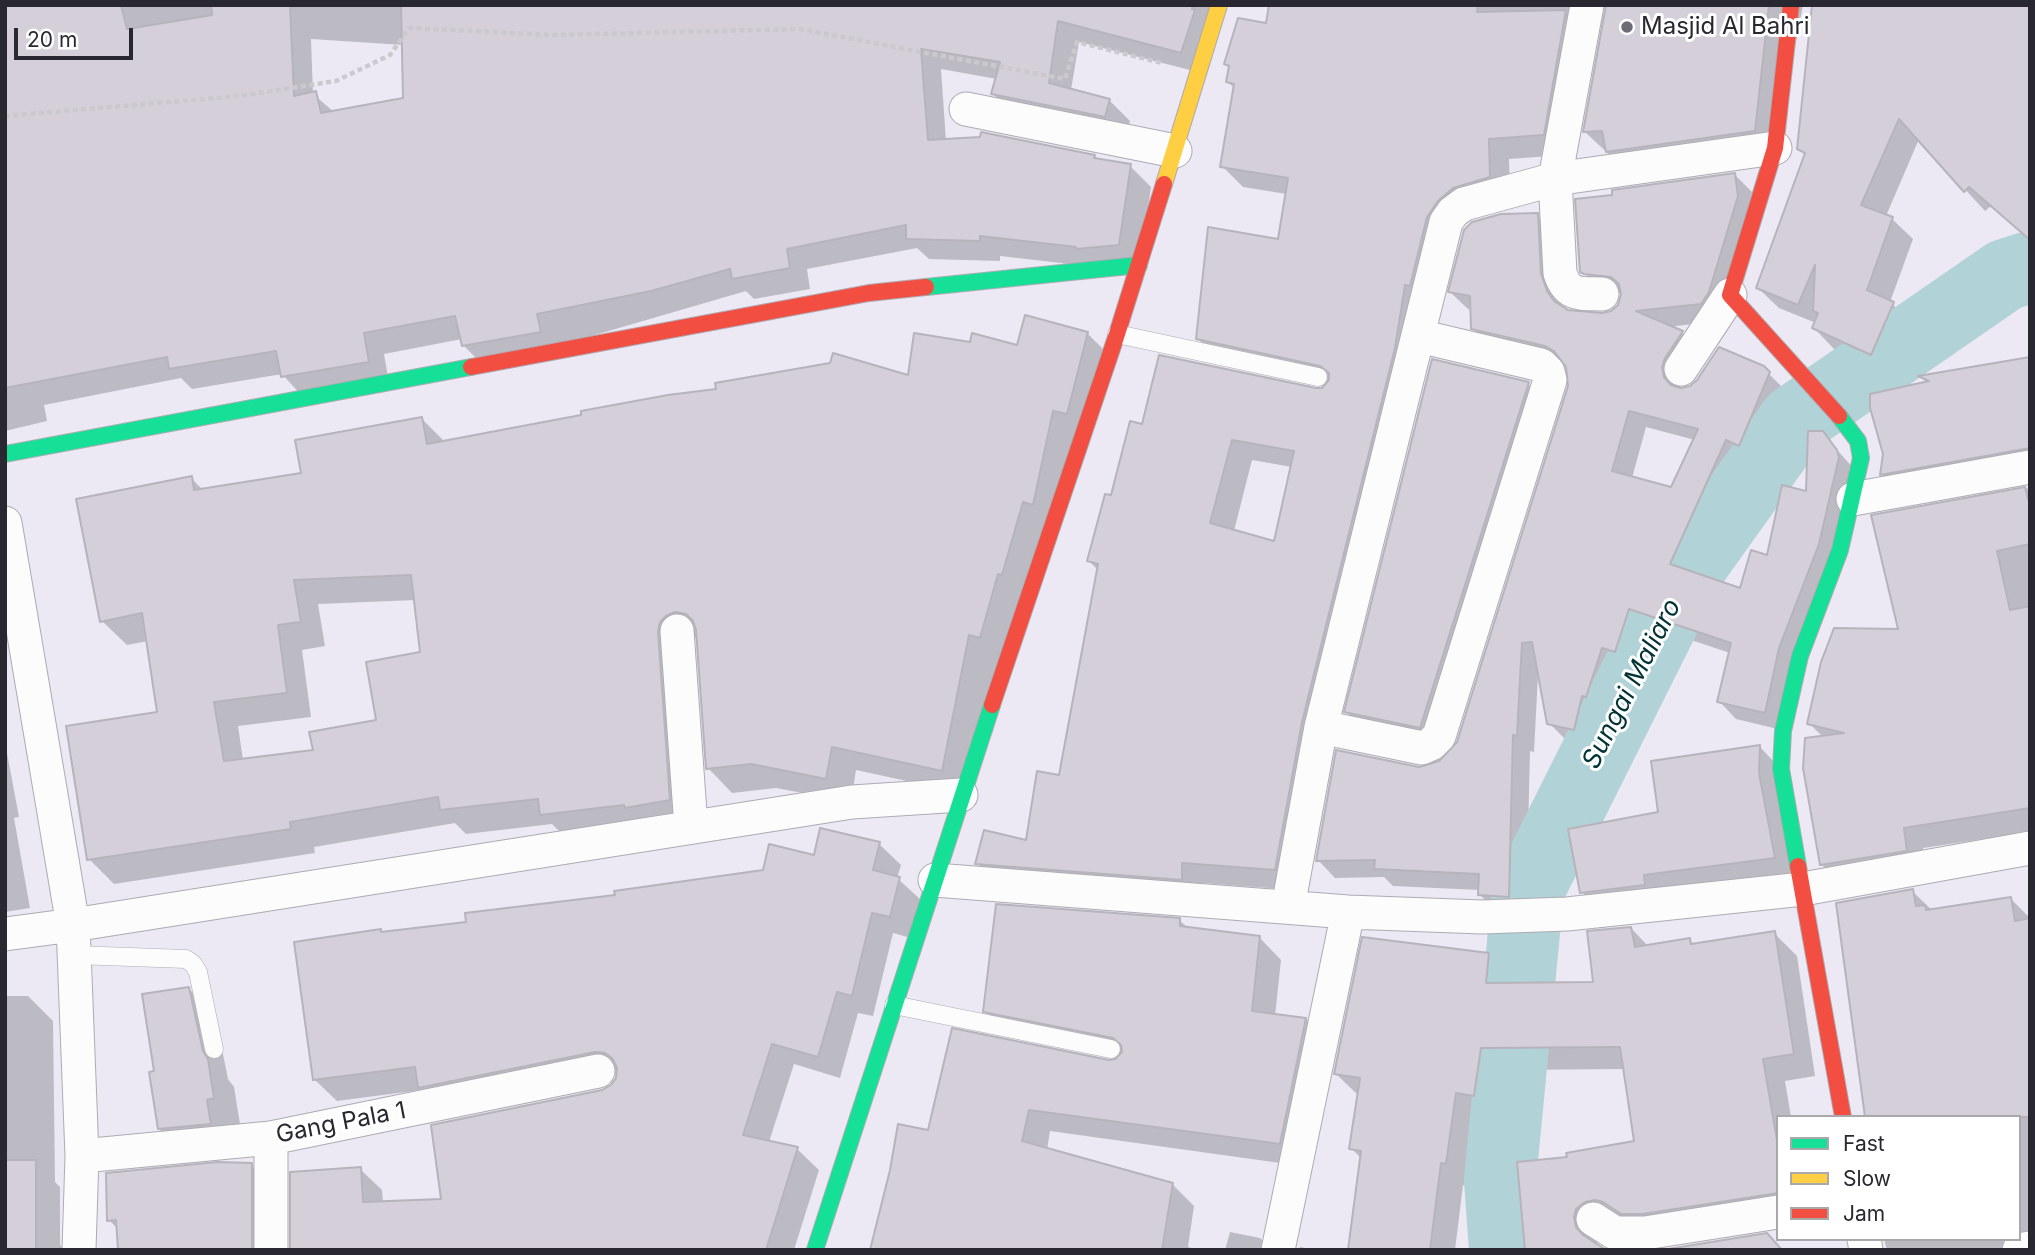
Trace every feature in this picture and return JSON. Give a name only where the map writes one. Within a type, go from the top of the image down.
[{"type":"street","points":[[815,1250],[961,795],[1117,334],[1219,5]]},
{"type":"street","points":[[1587,5],[1555,179],[1560,273],[1564,285],[1573,293],[1602,294]]},
{"type":"street","points":[[1681,369],[1730,295],[1736,279],[1775,148],[1791,5]]},
{"type":"street","points":[[966,109],[1175,151]]},
{"type":"street","points":[[1288,906],[1321,727],[1446,222],[1453,212],[1464,204],[1555,179],[1775,148]]},
{"type":"street","points":[[5,454],[869,293],[1139,265]]},
{"type":"street","points":[[1730,295],[1858,440],[1861,458],[1840,550],[1800,656],[1783,731],[1781,769],[1843,1115]]},
{"type":"street","points":[[1321,727],[1422,748],[1439,736],[1550,380],[1548,372],[1541,365],[1419,336]]},
{"type":"street","points":[[1853,499],[2030,467]]},
{"type":"street","points":[[5,523],[74,940],[82,1156],[79,1250]]},
{"type":"street","points":[[677,631],[691,827]]},
{"type":"street","points":[[5,934],[74,940],[691,827],[852,802],[961,795]]},
{"type":"street","points":[[935,880],[1349,912],[1482,917],[1567,914],[1803,889],[2030,848]]},
{"type":"street","points":[[1278,1250],[1349,912]]},
{"type":"street","name":"Gang Pala 1","points":[[82,1156],[271,1138],[598,1071]]},
{"type":"street","points":[[271,1138],[271,1250]]},
{"type":"street","points":[[1593,1219],[1615,1233],[1645,1233],[1776,1212]]},
{"type":"street","points":[[2019,1250],[2030,1248]]},
{"type":"lane","points":[[1117,334],[1318,377]]},
{"type":"lane","points":[[74,940],[186,959],[198,972],[214,1049]]},
{"type":"lane","points":[[894,1005],[1111,1049]]},
{"type":"path","points":[[5,116],[240,96],[336,81],[390,55],[409,28],[552,35],[800,29],[1065,79],[1077,42],[1199,72]]},
{"type":"building","points":[[5,5],[121,5],[127,29],[212,15],[211,5],[290,5],[294,96],[316,91],[321,113],[403,98],[401,5],[1193,5],[1192,9],[1195,10],[1181,53],[1058,21],[1049,83],[1110,99],[1105,117],[991,94],[1000,62],[921,49],[928,140],[980,137],[981,132],[1131,164],[1119,245],[1076,249],[980,236],[980,241],[906,239],[906,225],[787,249],[790,268],[732,279],[730,269],[651,291],[537,314],[541,332],[462,346],[455,316],[364,333],[369,362],[281,377],[276,351],[169,369],[167,357],[5,388]]},
{"type":"building","points":[[1269,5],[1478,5],[1477,12],[1566,10],[1544,135],[1489,139],[1490,177],[1453,188],[1438,201],[1427,217],[1410,286],[1405,285],[1395,348],[1302,722],[1275,870],[1182,863],[1182,880],[975,864],[984,830],[1026,840],[1037,771],[1059,775],[1098,564],[1087,561],[1105,494],[1111,495],[1130,421],[1142,424],[1159,355],[1316,388],[1322,388],[1329,380],[1329,373],[1320,366],[1196,339],[1208,227],[1278,239],[1288,178],[1220,167],[1234,84],[1226,82],[1229,66],[1224,64],[1238,18],[1266,23]],"holes":[[[1232,440],[1294,451],[1274,541],[1210,523]]]},
{"type":"building","points":[[1606,5],[1769,5],[1755,131],[1606,152],[1602,131],[1583,132]]},
{"type":"building","points":[[1812,5],[2030,5],[2030,240],[1969,187],[1964,192],[1899,119],[1861,205],[1893,217],[1867,290],[1894,302],[1871,355],[1812,328],[1818,313],[1813,311],[1815,265],[1798,305],[1756,288],[1805,153],[1797,149]]},
{"type":"building","points":[[1735,173],[1738,196],[1709,292],[1701,304],[1636,311],[1683,331],[1662,367],[1664,377],[1671,385],[1681,388],[1690,386],[1719,347],[1764,366],[1770,372],[1739,446],[1726,440],[1670,564],[1740,588],[1751,550],[1767,555],[1782,485],[1806,491],[1808,431],[1823,431],[1837,450],[1839,457],[1819,544],[1779,648],[1765,713],[1717,702],[1731,643],[1629,609],[1615,652],[1602,648],[1586,697],[1582,696],[1574,730],[1547,724],[1532,642],[1522,643],[1517,736],[1513,735],[1509,897],[1478,895],[1479,874],[1374,869],[1375,860],[1316,861],[1336,750],[1419,767],[1439,761],[1457,742],[1568,386],[1566,367],[1554,351],[1545,346],[1471,329],[1470,296],[1448,292],[1464,230],[1472,222],[1501,214],[1538,213],[1541,274],[1554,301],[1568,310],[1602,313],[1611,311],[1618,305],[1621,294],[1619,284],[1611,277],[1580,272],[1575,199],[1612,195],[1612,190]],"holes":[[[1629,411],[1698,429],[1671,487],[1612,471]]]},
{"type":"building","points":[[1025,315],[1088,332],[1067,414],[1053,411],[1033,505],[1023,502],[1002,575],[998,574],[980,638],[969,635],[942,771],[832,747],[826,779],[751,764],[706,769],[696,630],[693,621],[686,614],[675,612],[660,622],[658,632],[670,800],[625,808],[624,805],[540,815],[538,799],[440,810],[438,797],[290,822],[291,829],[87,860],[66,726],[157,712],[142,613],[100,622],[76,499],[192,476],[194,490],[301,473],[295,440],[422,417],[427,444],[581,415],[581,411],[716,389],[715,383],[830,363],[833,353],[908,375],[914,333],[970,342],[972,333],[1017,345]],"holes":[[[411,575],[420,652],[366,662],[376,720],[309,732],[313,750],[224,761],[214,702],[287,693],[278,625],[301,622],[294,580]]]},
{"type":"building","points":[[2030,357],[2030,448],[1880,475],[1883,454],[1870,408],[1870,394],[1929,381],[1918,376]]},
{"type":"building","points":[[1432,359],[1529,382],[1420,728],[1344,712]]},
{"type":"building","points":[[2025,487],[2030,506],[2030,544],[1997,551],[2010,610],[2030,606],[2030,808],[1904,828],[1907,851],[1820,865],[1803,768],[1805,738],[1844,733],[1807,724],[1821,662],[1834,628],[1898,629],[1871,515]]},
{"type":"building","points":[[1760,745],[1759,773],[1775,858],[1644,875],[1645,885],[1580,893],[1568,829],[1658,812],[1651,761]]},
{"type":"building","points":[[820,828],[880,842],[873,870],[900,877],[890,917],[872,913],[852,996],[837,992],[818,1057],[772,1044],[743,1135],[798,1147],[766,1250],[290,1250],[290,1172],[361,1167],[363,1202],[441,1199],[431,1125],[602,1090],[616,1078],[617,1068],[612,1058],[605,1053],[595,1052],[418,1088],[415,1067],[313,1080],[294,942],[381,929],[381,932],[466,922],[465,913],[615,895],[614,891],[763,870],[769,844],[814,855]]},
{"type":"building","points":[[1913,889],[1916,906],[1925,905],[1926,910],[2011,897],[2015,921],[2030,918],[2030,1117],[1865,1115],[1836,903]]},
{"type":"building","points":[[996,904],[1180,918],[1180,926],[1260,936],[1252,1011],[1306,1018],[1280,1144],[1029,1110],[1022,1141],[1173,1183],[1162,1250],[870,1250],[890,1170],[898,1124],[928,1130],[952,1028],[1109,1060],[1115,1059],[1122,1052],[1121,1045],[1113,1038],[983,1012]]},
{"type":"building","points":[[1631,927],[1635,947],[1690,938],[1691,944],[1775,931],[1794,1054],[1763,1059],[1776,1134],[1776,1193],[1643,1214],[1621,1214],[1603,1202],[1585,1202],[1576,1209],[1576,1227],[1606,1250],[1525,1250],[1517,1162],[1567,1157],[1566,1153],[1634,1141],[1620,1047],[1481,1048],[1474,1096],[1456,1093],[1446,1164],[1441,1163],[1430,1250],[1348,1250],[1361,1151],[1349,1149],[1360,1078],[1334,1074],[1362,937],[1489,953],[1486,983],[1593,982],[1587,931]]},
{"type":"building","points":[[189,987],[203,1051],[208,1059],[214,1098],[207,1100],[211,1124],[158,1129],[149,1072],[154,1071],[142,994]]},
{"type":"building","points":[[5,1160],[36,1160],[36,1250],[5,1250]]},
{"type":"building","points":[[217,1162],[252,1163],[252,1250],[118,1250],[116,1220],[107,1221],[106,1173]]},
{"type":"building","points":[[1767,1233],[1782,1250],[1662,1250]]},
{"type":"waterway","name":"Sungai Maliaro","points":[[1505,1250],[1500,1180],[1528,891],[1690,567],[1795,420],[2005,275],[2030,267]]},
{"type":"traffic: fast","points":[[926,287],[1139,265]]},
{"type":"traffic: fast","points":[[5,454],[471,367]]},
{"type":"traffic: fast","points":[[1798,866],[1781,769],[1783,731],[1800,656],[1840,550],[1861,458],[1858,441],[1839,416]]},
{"type":"traffic: fast","points":[[815,1250],[992,705]]},
{"type":"traffic: slow","points":[[1164,184],[1219,5]]},
{"type":"traffic: jam","points":[[1791,5],[1775,148],[1730,295],[1839,416]]},
{"type":"traffic: jam","points":[[992,705],[1117,334],[1164,184]]},
{"type":"traffic: jam","points":[[471,367],[869,293],[926,287]]},
{"type":"traffic: jam","points":[[1798,866],[1843,1115]]},
{"type":"place","name":"Masjid Al Bahri","points":[[1627,27]]}]
